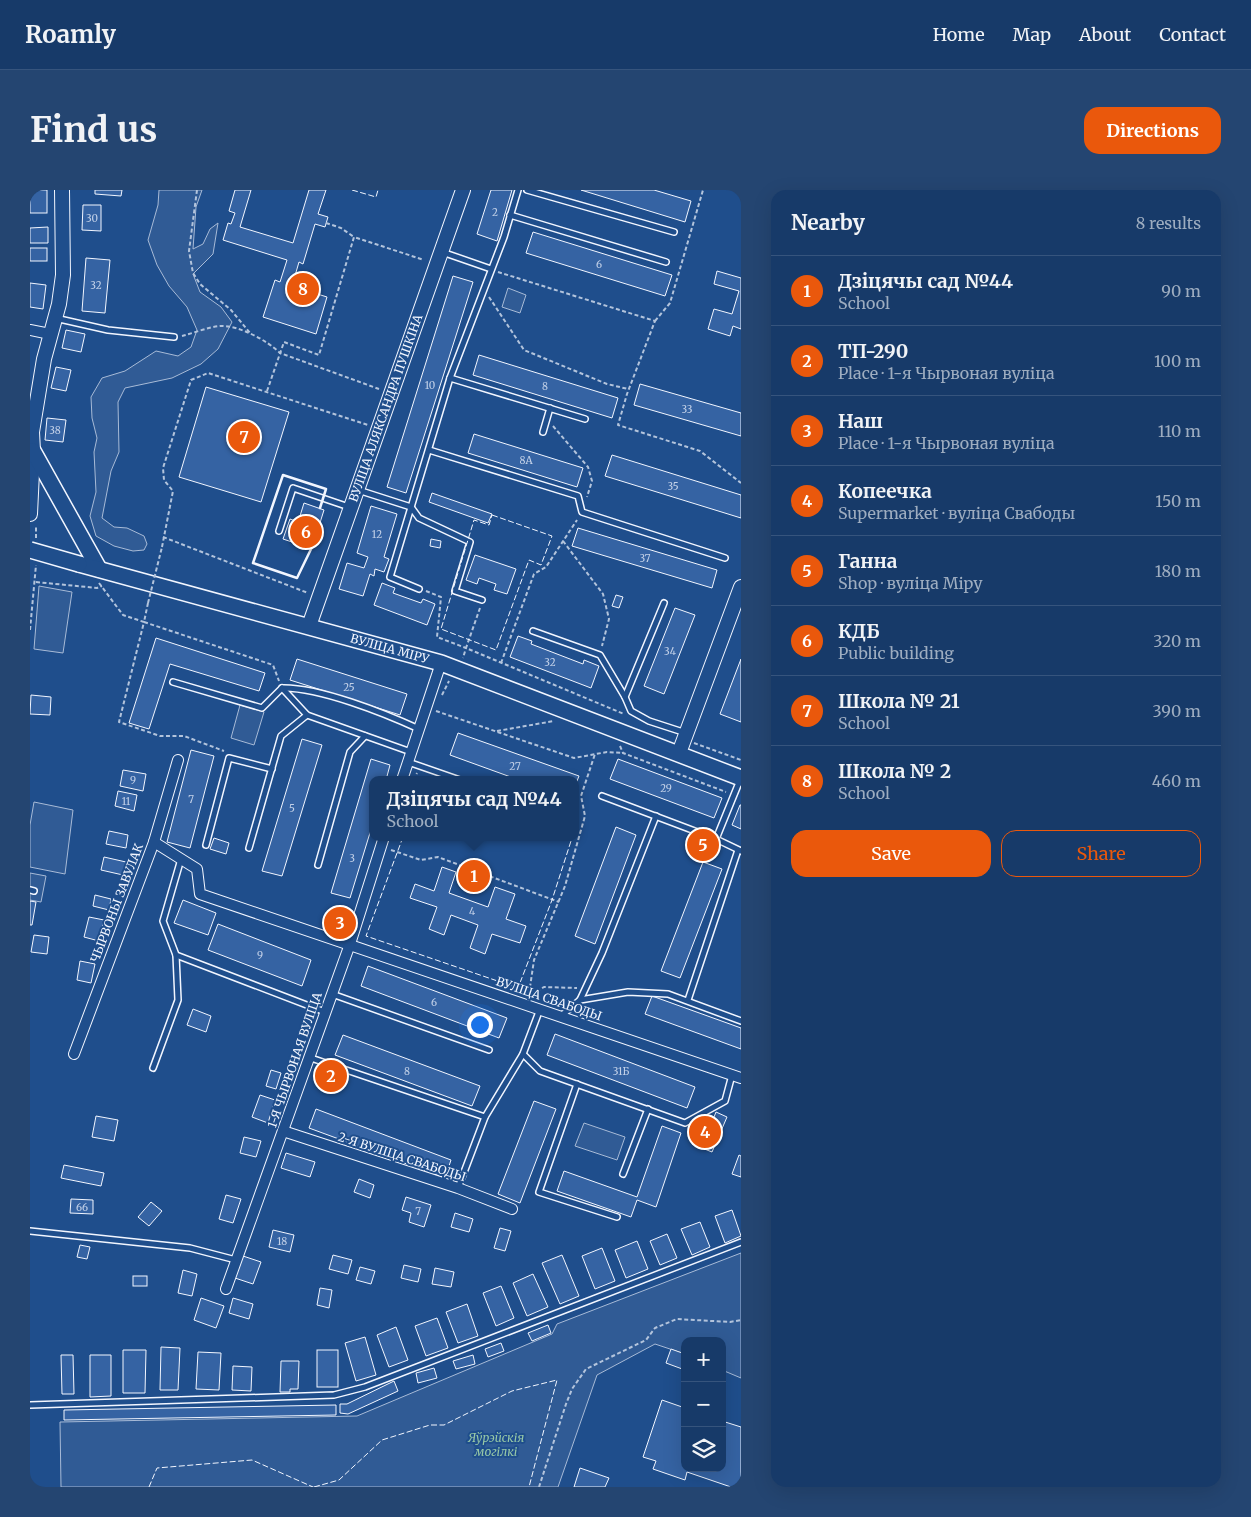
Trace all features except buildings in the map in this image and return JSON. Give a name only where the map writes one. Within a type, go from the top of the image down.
[{"type":"main road","points":[[33,451],[98,575]]},
{"type":"main road","name":"ВУЛІЦА МІРУ","points":[[34,553],[79,564],[98,575],[309,626],[441,663],[741,778]]},
{"type":"street","points":[[33,516],[32,432],[50,334],[59,304],[62,275],[62,190]]},
{"type":"street","name":"ВУЛІЦА АЛЯКСАНДРА ПУШКІНА","points":[[309,626],[463,190]]},
{"type":"street","points":[[30,330],[50,334]]},
{"type":"street","points":[[679,753],[688,737],[741,589]]},
{"type":"street","points":[[403,776],[441,663]]},
{"type":"street","name":"ЧЫРВОНЫ ЗАВУЛАК","points":[[74,1054],[154,842],[178,760]]},
{"type":"street","name":"1-Я ЧЫРВОНАЯ ВУЛІЦА","points":[[226,1288],[350,944],[383,841]]},
{"type":"street","points":[[154,842],[181,859]]},
{"type":"street","name":"ВУЛІЦА СВАБОДЫ","points":[[181,859],[197,869],[200,894],[737,1076]]},
{"type":"street","name":"2-Я ВУЛІЦА СВАБОДЫ","points":[[283,1132],[458,1188],[512,1209]]},
{"type":"lane","points":[[419,589],[390,577],[450,378],[518,190]]},
{"type":"lane","points":[[527,190],[674,232]]},
{"type":"lane","points":[[510,215],[666,262]]},
{"type":"lane","points":[[442,252],[490,269]]},
{"type":"lane","points":[[55,318],[108,330],[174,337]]},
{"type":"lane","points":[[450,378],[586,419]]},
{"type":"lane","points":[[542,432],[550,408]]},
{"type":"lane","points":[[429,450],[578,496],[582,512],[725,558]]},
{"type":"lane","points":[[279,530],[293,488],[351,508]]},
{"type":"lane","points":[[358,490],[411,507],[419,518],[470,542],[455,591],[482,600]]},
{"type":"lane","points":[[625,697],[664,604]]},
{"type":"lane","points":[[533,632],[600,655],[625,697],[631,711],[688,737]]},
{"type":"lane","points":[[173,682],[262,708],[282,688],[298,688],[388,715],[419,729]]},
{"type":"lane","points":[[282,688],[306,715],[365,736],[451,776]]},
{"type":"lane","points":[[249,848],[281,736],[306,715]]},
{"type":"lane","points":[[318,866],[350,752],[365,736]]},
{"type":"lane","points":[[206,845],[229,758],[272,769]]},
{"type":"lane","points":[[716,839],[741,778]]},
{"type":"lane","points":[[602,796],[716,839],[740,851],[688,1000]]},
{"type":"lane","points":[[580,1000],[602,953],[656,816]]},
{"type":"lane","points":[[153,1068],[178,1000],[176,955],[162,921],[181,859]]},
{"type":"lane","points":[[176,955],[325,1012]]},
{"type":"lane","points":[[560,1016],[580,1000],[628,992],[668,994],[741,1021]]},
{"type":"lane","points":[[332,994],[489,1050]]},
{"type":"lane","points":[[458,1188],[485,1117],[523,1054],[541,1008]]},
{"type":"lane","points":[[523,1054],[540,1071],[685,1123],[724,1101],[737,1076]]},
{"type":"lane","points":[[308,1057],[485,1117]]},
{"type":"lane","points":[[577,1084],[539,1192],[617,1217]]},
{"type":"lane","points":[[623,1174],[648,1109]]},
{"type":"lane","points":[[30,1231],[190,1248],[236,1260]]},
{"type":"lane","points":[[30,1405],[334,1395],[365,1387],[741,1242]]},
{"type":"path","points":[[197,190],[189,251],[193,273],[200,284],[231,310],[251,335]]},
{"type":"path","points":[[703,190],[670,303],[655,321],[628,389],[618,425],[700,451],[741,483]]},
{"type":"path","points":[[326,223],[341,228],[354,237],[426,260]]},
{"type":"path","points":[[267,391],[284,342],[318,354],[354,237]]},
{"type":"path","points":[[490,269],[655,321]]},
{"type":"path","points":[[483,289],[524,350],[607,384],[628,389]]},
{"type":"path","points":[[174,337],[220,326],[229,327],[268,341],[280,353],[383,390]]},
{"type":"path","points":[[229,758],[225,752],[184,736],[160,736],[119,722],[162,547],[173,491],[164,480],[163,468],[191,380],[208,372],[368,425]]},
{"type":"path","points":[[501,663],[534,574],[546,567],[582,512],[592,481],[588,467],[546,419]]},
{"type":"path","points":[[30,630],[36,582],[33,516]]},
{"type":"path","points":[[163,537],[258,572],[312,596]]},
{"type":"path","points":[[563,541],[603,594],[608,619],[600,655]]},
{"type":"path","points":[[98,575],[102,586],[124,615],[273,665],[282,688]]},
{"type":"path","points":[[36,582],[97,588],[102,586]]},
{"type":"path","points":[[419,589],[441,597],[437,637],[625,715]]},
{"type":"path","points":[[462,662],[482,600]]},
{"type":"path","points":[[435,711],[574,758],[607,752],[623,753]]},
{"type":"path","points":[[495,731],[561,720]]},
{"type":"path","points":[[688,737],[741,760]]},
{"type":"path","points":[[579,836],[585,816],[581,796],[594,754]]},
{"type":"path","points":[[577,841],[559,902],[534,960],[528,997],[544,987],[584,988]]},
{"type":"path","points":[[393,844],[390,850],[421,860],[438,857],[559,902]]},
{"type":"path","points":[[539,1487],[566,1404],[572,1389],[586,1368],[646,1340],[655,1328],[677,1319],[730,1322],[741,1320]]},
{"type":"shaded area","points":[[159,190],[202,190],[196,207],[193,249],[203,244],[210,229],[218,223],[213,254],[193,274],[200,292],[221,307],[232,322],[218,349],[201,364],[172,378],[125,388],[118,402],[119,452],[111,471],[102,518],[114,527],[127,528],[144,536],[147,544],[144,550],[133,551],[114,546],[96,536],[90,516],[96,492],[94,452],[97,438],[92,418],[91,397],[102,378],[125,371],[156,351],[178,356],[191,347],[197,330],[187,307],[169,286],[157,265],[148,240],[158,205]]},
{"type":"shaded area","points":[[508,288],[526,295],[520,313],[502,307]]},
{"type":"shaded area","points":[[39,586],[72,592],[63,653],[34,649]]},
{"type":"shaded area","points":[[240,705],[264,712],[254,745],[231,738]]},
{"type":"shaded area","points":[[34,802],[73,810],[65,874],[30,867],[30,825]]},
{"type":"shaded area","points":[[30,873],[46,876],[41,902],[30,900]]},
{"type":"shaded area","points":[[584,1123],[625,1137],[617,1160],[575,1146]]},
{"type":"shaded area","points":[[741,1253],[741,1378],[726,1372],[726,1337],[681,1337],[681,1353],[655,1344],[597,1375],[558,1487],[61,1487],[60,1422],[357,1416],[552,1334],[557,1324]]},
{"type":"fence","points":[[352,190],[376,197],[378,190]]},
{"type":"fence","points":[[492,515],[552,536],[541,565],[529,560],[496,650],[441,629],[474,520],[489,525],[492,515]]},
{"type":"fence","points":[[402,841],[366,936],[518,988],[552,900],[571,841]]},
{"type":"fence","points":[[314,1487],[339,1480],[382,1440],[430,1425],[444,1425],[512,1391],[557,1380],[529,1487]]},
{"type":"fence","points":[[149,1487],[157,1468],[252,1460],[313,1487]]},
{"type":"wall","points":[[313,545],[297,578],[253,563],[283,475],[326,489],[320,508]]},
{"type":"place","name":"Школа № 2","points":[[303,289]]},
{"type":"place","name":"Школа № 21","points":[[244,437]]},
{"type":"place","name":"КДБ","points":[[306,532]]},
{"type":"place","name":"Ганна","points":[[703,845]]},
{"type":"place","name":"Дзіцячы сад №44","points":[[474,876]]},
{"type":"place","name":"Наш","points":[[340,923]]},
{"type":"place","name":"ТП-290","points":[[331,1076]]},
{"type":"place","name":"Копеечка","points":[[705,1132]]},
{"type":"park label","name":"Яўрэйскія могілкі","points":[[496,1445]]}]
